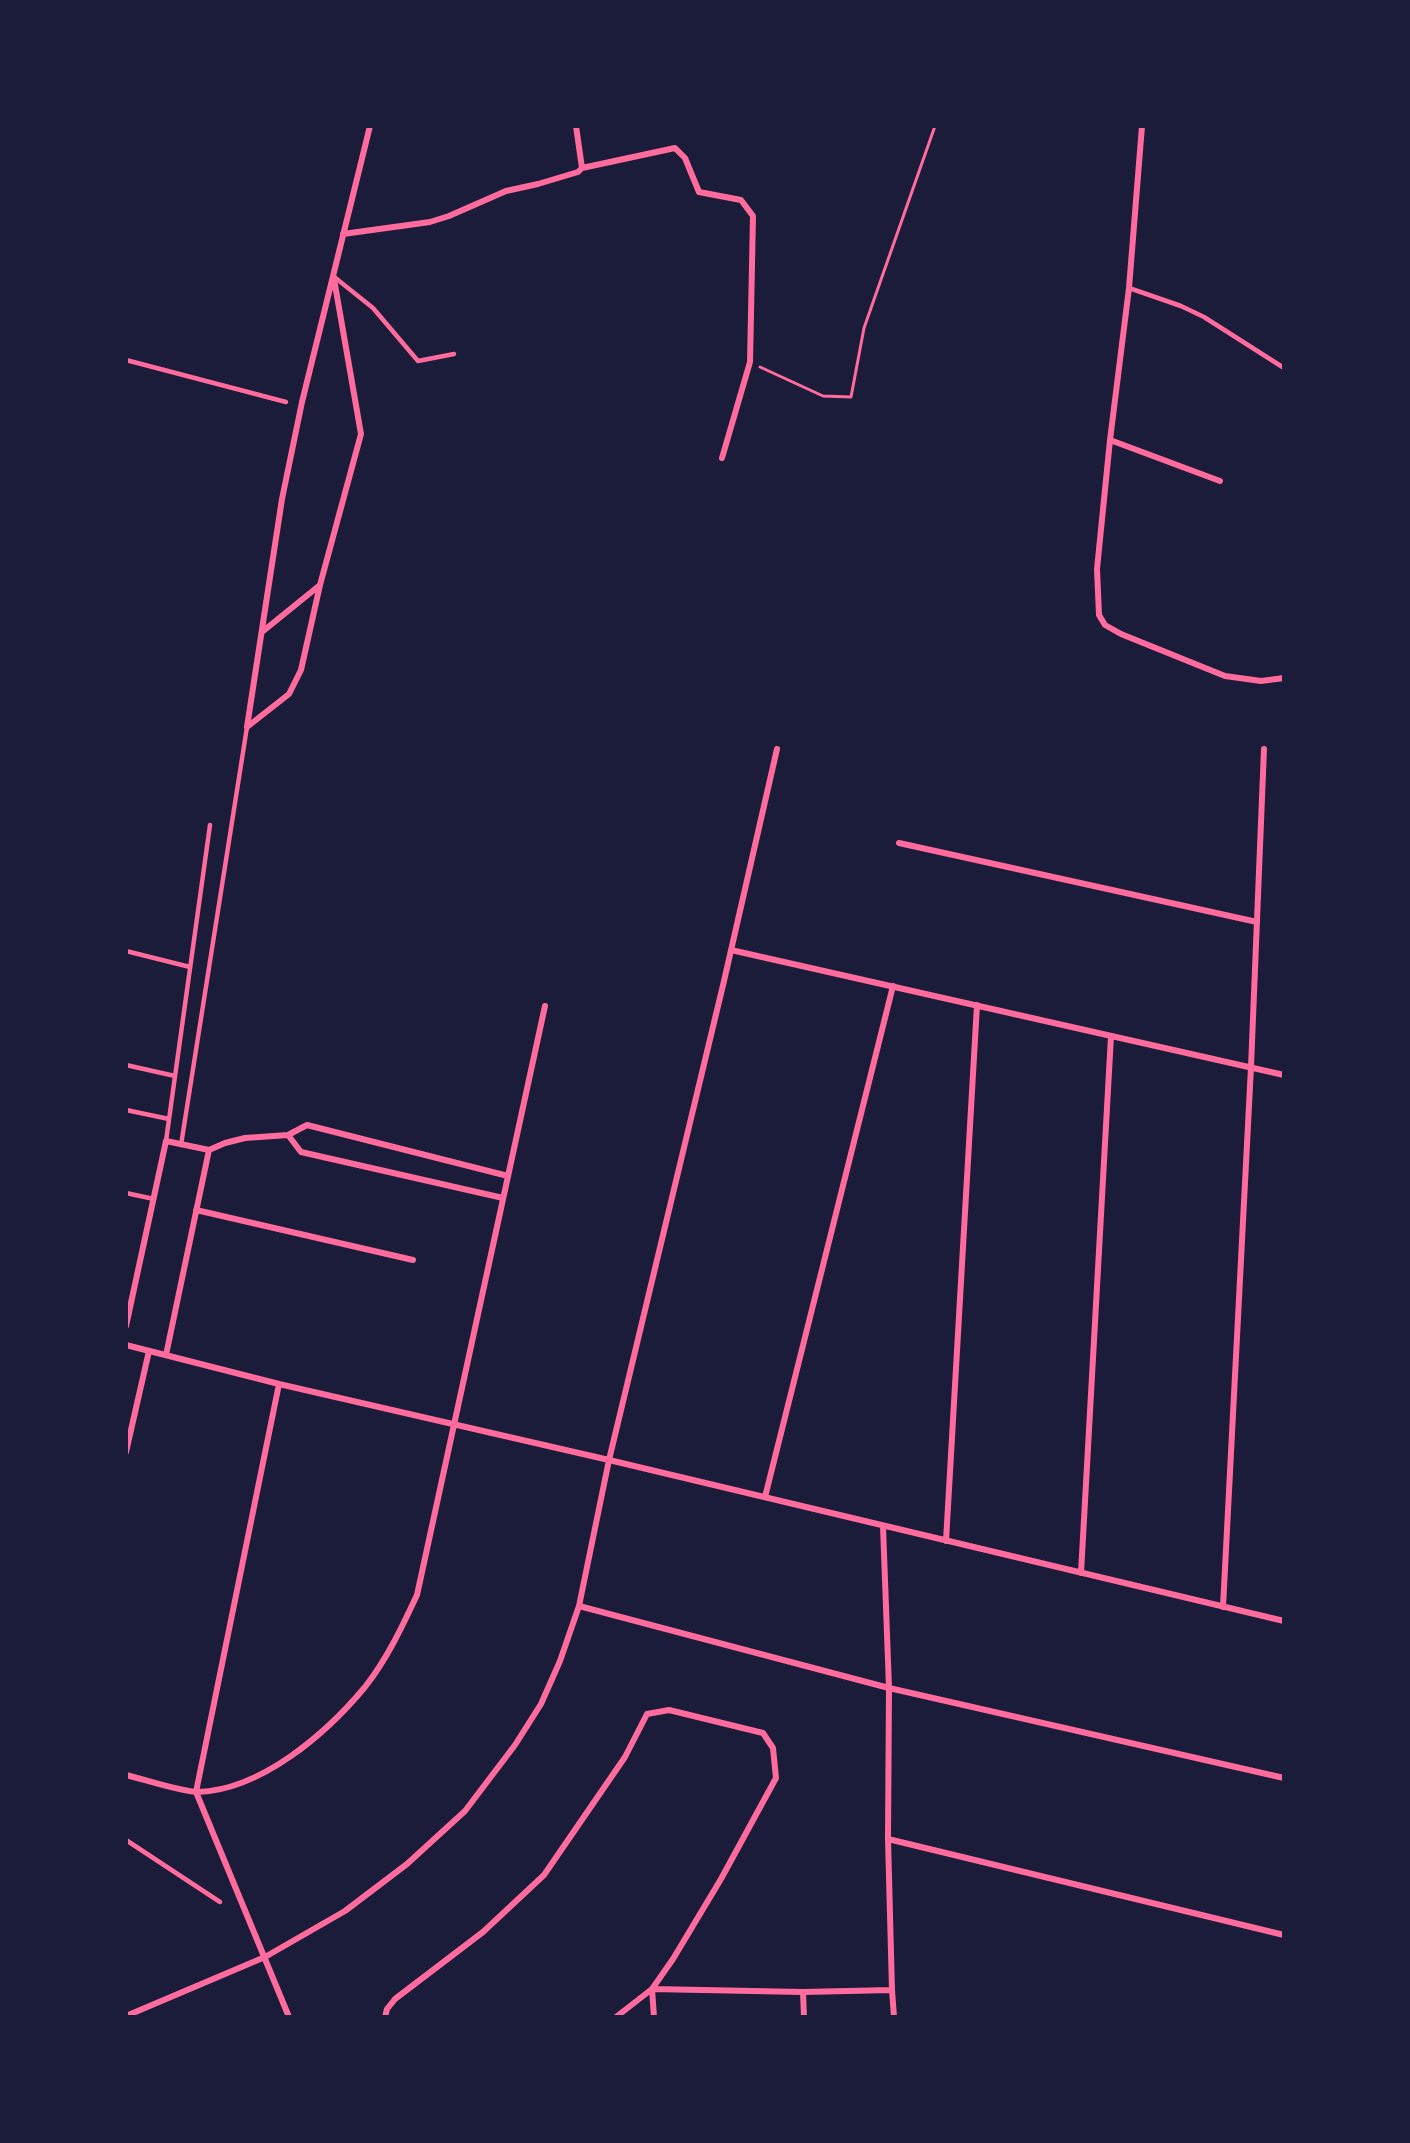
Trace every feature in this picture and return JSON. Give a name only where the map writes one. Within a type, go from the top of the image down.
[{"type":"street","points":[[247,727],[282,498],[302,402],[370,126]]},
{"type":"street","points":[[576,126],[582,168]]},
{"type":"street","points":[[1142,126],[1129,288],[1097,569],[1099,615],[1105,625],[1120,634],[1225,676],[1261,681],[1284,678]]},
{"type":"street","points":[[343,234],[430,222],[506,191],[561,178],[578,172],[582,168],[675,148],[686,158],[699,192],[741,200],[753,216],[750,362],[722,458]]},
{"type":"street","points":[[247,727],[289,694],[301,670],[320,585],[361,434],[333,276]]},
{"type":"street","points":[[1110,440],[1220,481]]},
{"type":"street","points":[[261,633],[320,585]]},
{"type":"street","points":[[126,2016],[265,1957],[345,1911],[407,1864],[465,1811],[515,1744],[541,1704],[560,1661],[579,1606],[609,1460],[777,749]]},
{"type":"street","points":[[1223,1607],[1251,1067],[1264,749]]},
{"type":"street","points":[[899,843],[1257,922]]},
{"type":"street","points":[[731,950],[1284,1075]]},
{"type":"street","points":[[765,1497],[893,986]]},
{"type":"street","points":[[946,1540],[977,1005]]},
{"type":"street","points":[[126,1775],[196,1792],[221,1789],[252,1779],[282,1764],[327,1726],[365,1687],[392,1646],[417,1595],[545,1006]]},
{"type":"street","points":[[1081,1573],[1111,1036]]},
{"type":"street","points":[[126,1326],[166,1141],[209,1150],[245,1138],[288,1135],[307,1125],[508,1176]]},
{"type":"street","points":[[288,1135],[301,1152],[503,1198]]},
{"type":"street","points":[[166,1355],[209,1150]]},
{"type":"street","points":[[196,1210],[413,1260]]},
{"type":"street","points":[[126,1345],[279,1384],[1284,1621]]},
{"type":"street","points":[[126,1452],[149,1351]]},
{"type":"street","points":[[279,1384],[196,1792],[289,2017]]},
{"type":"street","points":[[883,1526],[889,1688],[888,1839],[894,2017]]},
{"type":"street","points":[[579,1606],[889,1688],[1284,1778]]},
{"type":"street","points":[[385,2017],[387,2009],[395,1999],[483,1932],[544,1875],[625,1757],[647,1714],[669,1710],[763,1733],[773,1748],[776,1778],[721,1879],[673,1959],[652,1989],[616,2017]]},
{"type":"street","points":[[888,1839],[1284,1935]]},
{"type":"street","points":[[652,1989],[804,1992],[892,1990]]},
{"type":"street","points":[[652,1989],[654,2017]]},
{"type":"street","points":[[804,1992],[804,2017]]},
{"type":"lane","points":[[333,276],[373,308],[418,361],[454,354]]},
{"type":"lane","points":[[1129,288],[1181,306],[1204,317],[1284,368]]},
{"type":"lane","points":[[126,360],[286,402]]},
{"type":"lane","points":[[181,1144],[247,727]]},
{"type":"lane","points":[[166,1141],[210,825]]},
{"type":"lane","points":[[126,951],[190,967]]},
{"type":"lane","points":[[126,1065],[175,1076]]},
{"type":"lane","points":[[126,1110],[169,1119]]},
{"type":"lane","points":[[126,1193],[154,1199]]},
{"type":"lane","points":[[126,1840],[220,1902]]},
{"type":"path","points":[[750,362],[823,396],[851,397],[864,328],[935,126]]}]
